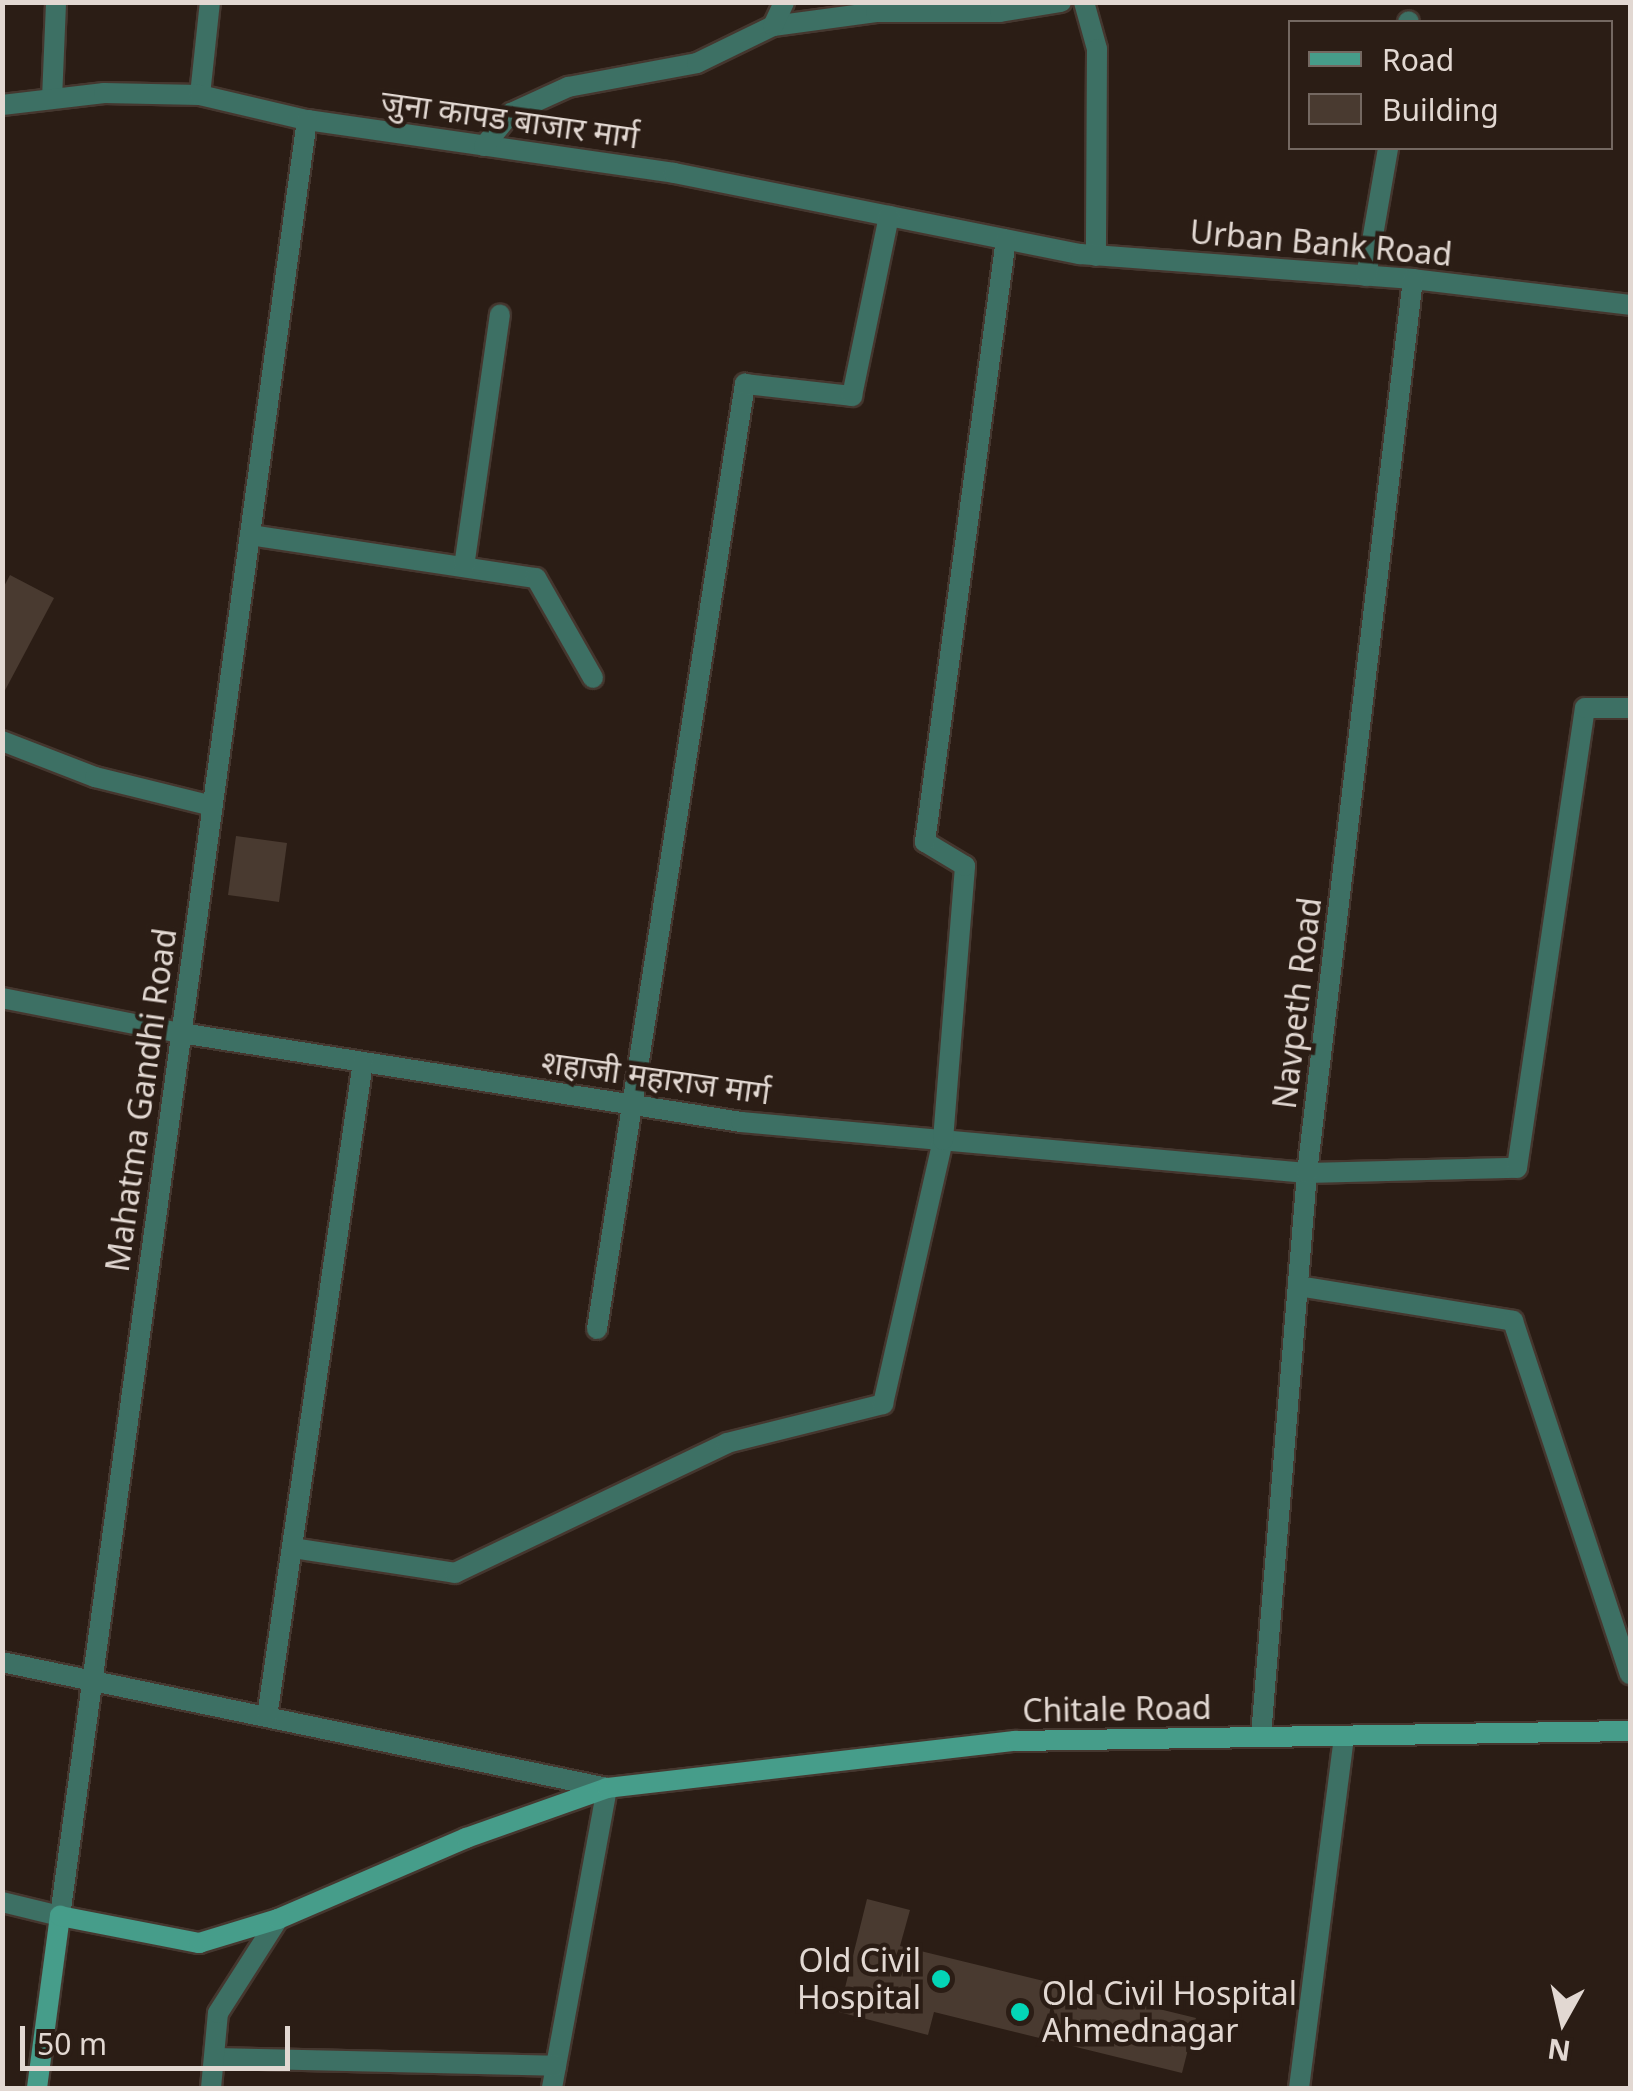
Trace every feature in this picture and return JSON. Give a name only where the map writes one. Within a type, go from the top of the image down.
[{"type":"street","points":[[52,99],[56,2]]},
{"type":"street","points":[[200,95],[210,2]]},
{"type":"street","points":[[773,26],[784,2]]},
{"type":"street","points":[[484,146],[511,113],[568,86],[697,63],[773,26],[876,12],[1000,12],[1060,2]]},
{"type":"street","points":[[1084,2],[1097,50],[1096,256]]},
{"type":"street","name":"जुना कापड बाजार मार्ग","points":[[2,105],[52,99],[200,95],[307,120],[674,173],[1006,240]]},
{"type":"street","name":"Mahatma Gandhi Road","points":[[37,2088],[307,120]]},
{"type":"street","points":[[1366,276],[1388,150]]},
{"type":"street","points":[[597,1330],[629,1104],[745,384],[852,396],[889,216]]},
{"type":"street","points":[[292,1548],[455,1574],[726,1443],[884,1404],[944,1140],[965,866],[925,842],[1006,240]]},
{"type":"street","name":"Urban Bank Road","points":[[1006,240],[1096,256],[1413,279],[1630,306]]},
{"type":"street","name":"Navpeth Road","points":[[1261,1736],[1306,1172],[1413,279]]},
{"type":"street","points":[[464,568],[500,315]]},
{"type":"street","points":[[250,535],[536,578],[593,678]]},
{"type":"street","name":"शहाजी महाराज मार्ग","points":[[2,998],[180,1033],[629,1104],[944,1140],[1306,1172],[1516,1168],[1585,708],[1630,708]]},
{"type":"street","points":[[2,741],[95,776],[212,806]]},
{"type":"street","points":[[268,1716],[364,1062]]},
{"type":"street","points":[[1298,1286],[1513,1321],[1630,1674]]},
{"type":"street","points":[[2,1662],[607,1788],[552,2088]]},
{"type":"street","name":"Chitale Road","points":[[60,1916],[200,1943],[278,1919],[466,1838],[607,1788],[1015,1741],[1261,1736],[1344,1739],[1630,1731]]},
{"type":"street","points":[[1300,2088],[1344,1739]]},
{"type":"street","points":[[2,1902],[60,1916]]},
{"type":"street","points":[[211,2088],[218,2013],[278,1919]]},
{"type":"street","points":[[214,2058],[556,2066]]},
{"type":"building","points":[[10,575],[54,598],[2,696],[2,590]]},
{"type":"building","points":[[236,836],[287,843],[279,902],[228,895]]},
{"type":"building","name":"Old Civil Hospital","points":[[867,1899],[910,1910],[900,1946],[1196,2018],[1182,2073],[934,2012],[928,2035],[839,2012]]},
{"type":"place","name":"Old Civil Hospital","points":[[941,1979]]},
{"type":"place","name":"Old Civil Hospital Ahmednagar","points":[[1020,2012]]}]
